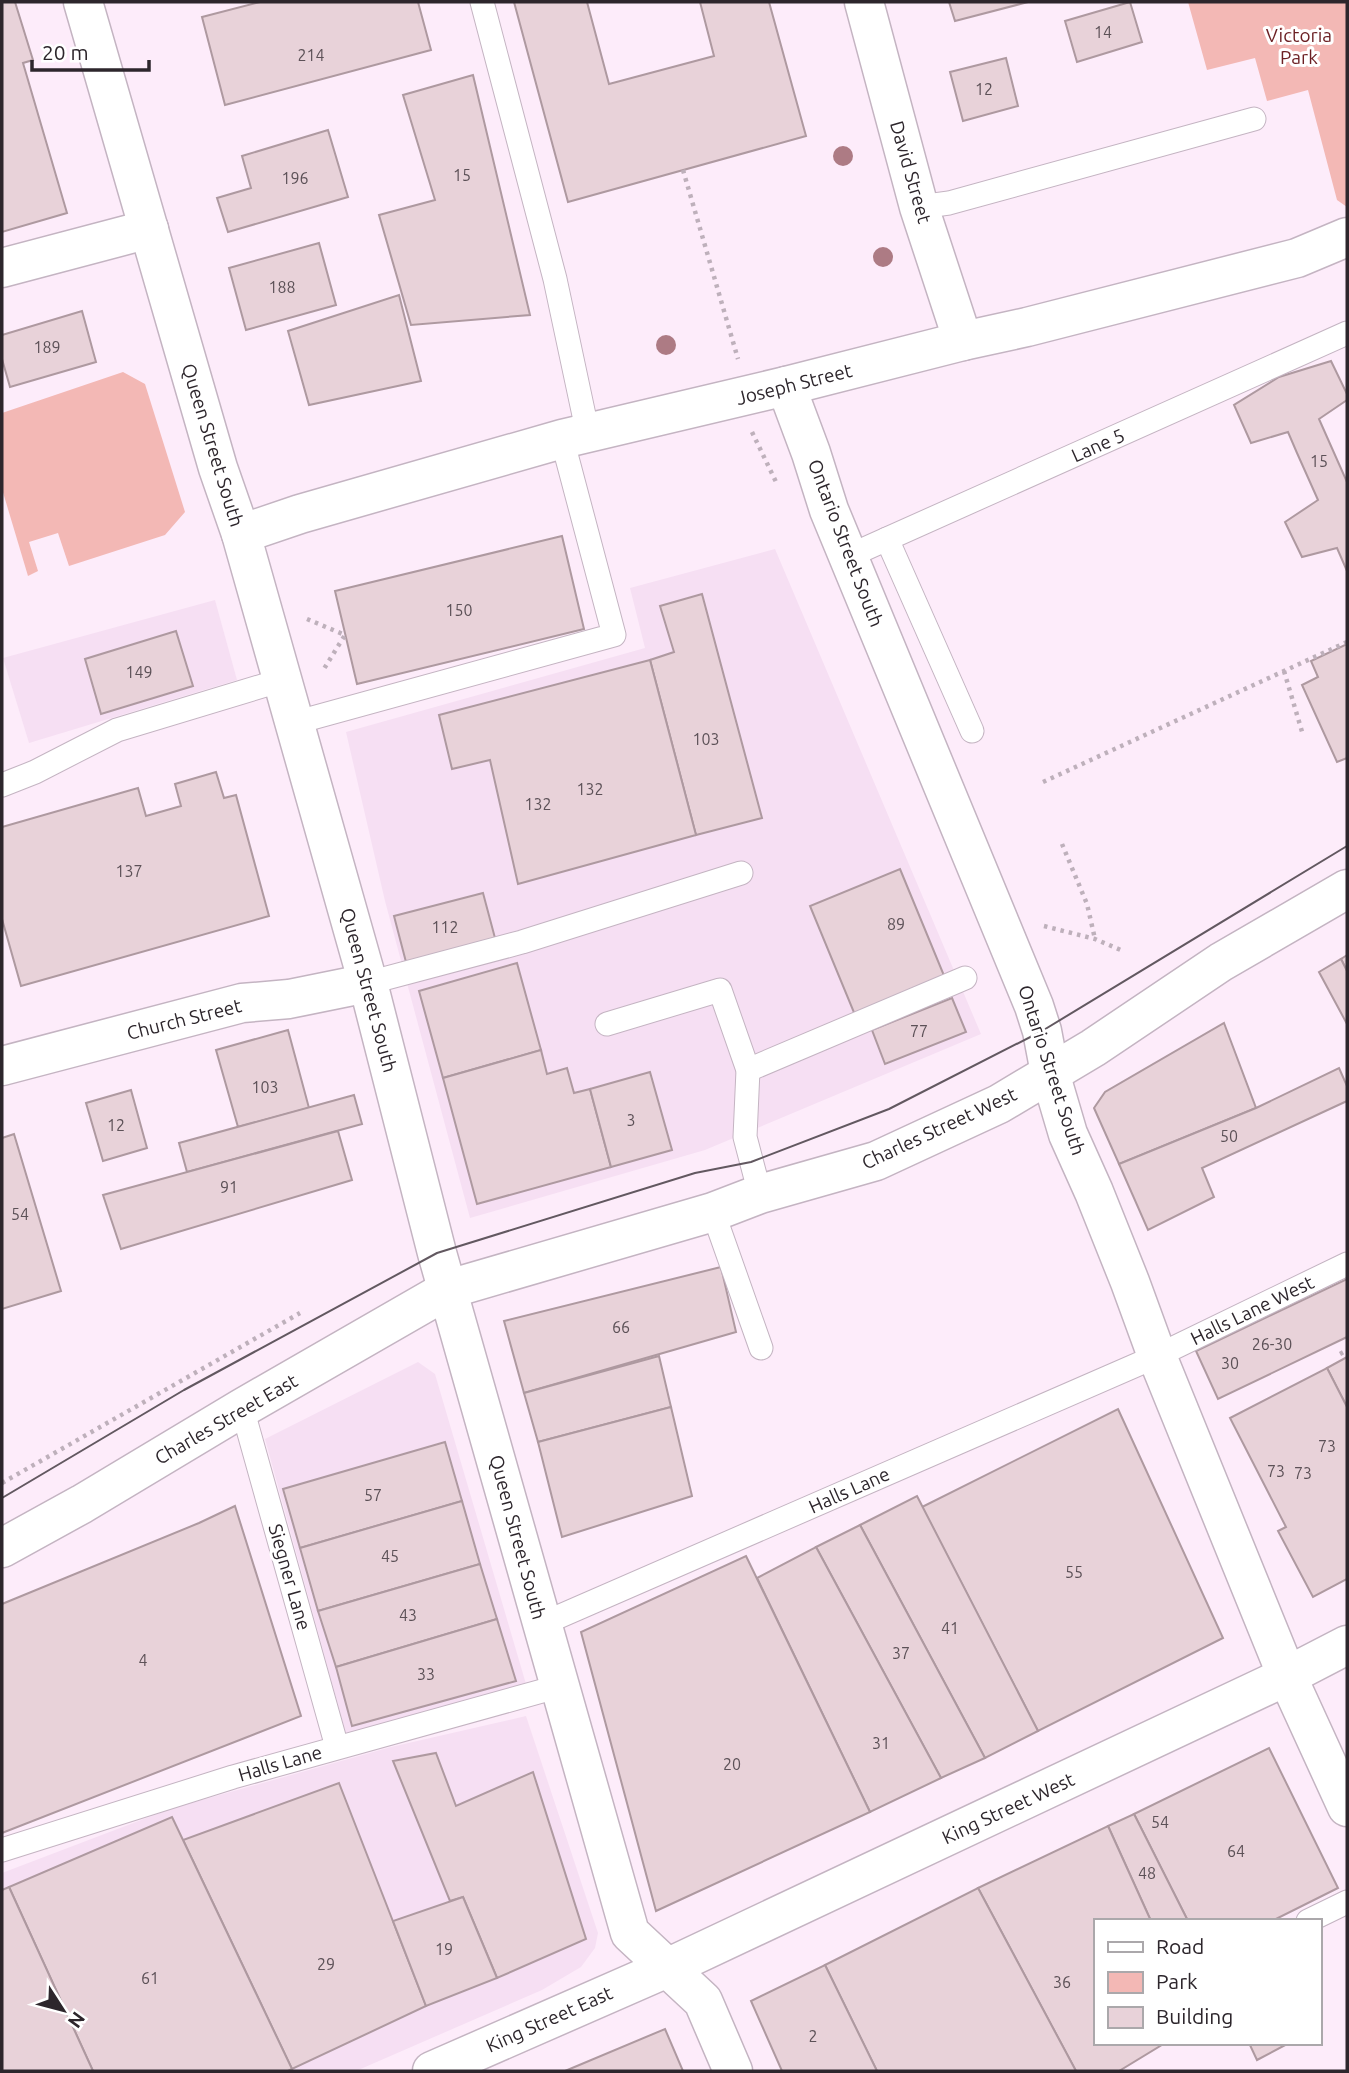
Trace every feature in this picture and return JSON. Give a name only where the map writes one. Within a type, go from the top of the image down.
[{"type":"street","name":"Queen Street South","points":[[83,2],[218,468],[241,534],[368,984],[433,1237],[630,1933],[703,2001],[733,2071]]},
{"type":"street","name":"David Street","points":[[864,2],[919,207],[963,341]]},
{"type":"street","points":[[2,268],[149,229]]},
{"type":"street","name":"Joseph Street","points":[[241,534],[300,514],[575,436],[1027,327],[1297,258],[1347,237]]},
{"type":"street","name":"Ontario Street South","points":[[786,386],[829,510],[1034,1006],[1068,1134],[1125,1269],[1157,1356],[1287,1676],[1347,1807]]},
{"type":"street","name":"Charles Street West","points":[[449,1289],[876,1161],[999,1104],[1093,1048],[1221,962],[1347,890]]},
{"type":"street","name":"Church Street","points":[[2,1066],[242,1003],[289,999],[368,984]]},
{"type":"street","name":"Charles Street East","points":[[2,1548],[449,1289]]},
{"type":"street","name":"King Street West","points":[[667,1968],[1287,1676],[1347,1645]]},
{"type":"street","name":"King Street East","points":[[432,2071],[667,1968]]},
{"type":"lane","points":[[294,723],[614,635],[596,563],[575,436],[555,279],[482,2]]},
{"type":"lane","points":[[919,207],[949,203],[1254,119]]},
{"type":"lane","name":"Lane 5","points":[[849,556],[1347,333]]},
{"type":"lane","points":[[887,539],[972,732]]},
{"type":"lane","points":[[2,785],[35,772],[117,730],[282,680]]},
{"type":"lane","points":[[368,984],[522,942],[741,873]]},
{"type":"lane","points":[[748,1070],[965,978]]},
{"type":"lane","points":[[607,1024],[720,990],[748,1070],[745,1137],[760,1194]]},
{"type":"lane","points":[[713,1212],[761,1348]]},
{"type":"lane","name":"Halls Lane West","points":[[1157,1356],[1347,1264]]},
{"type":"lane","name":"Halls Lane","points":[[542,1624],[1157,1356]]},
{"type":"lane","name":"Siegner Lane","points":[[242,1408],[337,1747]]},
{"type":"lane","name":"Halls Lane","points":[[2,1850],[233,1777],[560,1686]]},
{"type":"lane","points":[[1312,1919],[1347,1902]]},
{"type":"path","points":[[682,170],[740,366]]},
{"type":"path","points":[[305,618],[345,635],[320,676]]},
{"type":"path","points":[[1044,782],[1347,642]]},
{"type":"path","points":[[1284,671],[1303,735]]},
{"type":"path","points":[[1062,844],[1087,904],[1095,939]]},
{"type":"path","points":[[1042,926],[1095,939],[1123,951]]},
{"type":"path","points":[[2,1483],[299,1312]]},
{"type":"path","points":[[1340,1354],[1347,1350]]},
{"type":"shaded area","points":[[775,549],[981,1034],[705,1150],[470,1218],[385,901],[346,732],[645,648],[630,588]]},
{"type":"shaded area","points":[[215,600],[237,680],[29,743],[3,658]]},
{"type":"shaded area","points":[[418,1362],[435,1374],[526,1684],[346,1734],[265,1439]]},
{"type":"shaded area","points":[[526,1716],[598,1933],[595,1948],[581,1967],[542,1990],[356,2071],[2,2071],[2,1873],[170,1809],[391,1747]]},
{"type":"green space","name":"Victoria Park","points":[[1188,2],[1347,2],[1347,207],[1337,200],[1308,90],[1267,101],[1255,58],[1207,70]]},
{"type":"green space","points":[[123,372],[145,384],[185,512],[165,535],[69,566],[58,533],[29,542],[38,571],[28,576],[2,489],[2,413]]},
{"type":"building","points":[[2,2],[15,2],[33,60],[23,63],[67,213],[2,232]]},
{"type":"building","points":[[260,2],[418,2],[431,50],[225,105],[202,17]]},
{"type":"building","points":[[514,2],[587,2],[609,84],[714,56],[700,2],[769,2],[806,136],[568,202]]},
{"type":"building","points":[[949,2],[1028,2],[955,21]]},
{"type":"building","points":[[1130,2],[1142,42],[1077,62],[1065,21]]},
{"type":"building","points":[[1006,58],[1018,106],[963,121],[950,72]]},
{"type":"building","points":[[473,75],[530,315],[411,325],[379,215],[435,200],[403,95]]},
{"type":"building","points":[[328,130],[348,197],[228,232],[217,198],[251,188],[242,156]]},
{"type":"building","points":[[319,243],[336,305],[246,330],[229,268]]},
{"type":"building","points":[[399,295],[421,381],[309,405],[288,331]]},
{"type":"building","points":[[82,311],[96,362],[10,387],[2,359],[2,335]]},
{"type":"building","points":[[1331,361],[1347,394],[1347,400],[1319,419],[1347,482],[1347,571],[1337,548],[1302,557],[1285,522],[1318,500],[1288,432],[1251,443],[1234,405],[1279,377]]},
{"type":"building","points":[[562,536],[584,629],[357,684],[335,591]]},
{"type":"building","points":[[702,594],[762,818],[696,835],[650,660],[674,652],[660,606]]},
{"type":"building","points":[[176,631],[193,686],[101,714],[85,659]]},
{"type":"building","points":[[1347,644],[1347,758],[1337,762],[1302,685],[1318,677],[1311,661]]},
{"type":"building","points":[[650,660],[696,835],[518,884],[490,760],[452,769],[439,715]]},
{"type":"building","points":[[216,772],[224,798],[236,795],[269,916],[21,986],[2,919],[2,827],[138,788],[146,816],[181,806],[175,784]]},
{"type":"building","points":[[900,869],[945,978],[855,1015],[810,906]]},
{"type":"building","points":[[483,893],[495,938],[406,962],[394,916]]},
{"type":"building","points":[[1347,955],[1347,971],[1341,959]]},
{"type":"building","points":[[1341,959],[1347,971],[1347,1024],[1319,972]]},
{"type":"building","points":[[517,963],[541,1050],[443,1078],[419,991]]},
{"type":"building","points":[[952,998],[966,1032],[885,1064],[872,1030]]},
{"type":"building","points":[[1224,1023],[1256,1108],[1119,1164],[1094,1108],[1105,1092]]},
{"type":"building","points":[[288,1030],[309,1108],[238,1127],[216,1050]]},
{"type":"building","points":[[541,1050],[547,1074],[567,1068],[574,1093],[590,1089],[611,1167],[477,1204],[443,1078]]},
{"type":"building","points":[[1339,1068],[1347,1086],[1347,1101],[1202,1168],[1214,1197],[1148,1230],[1119,1164],[1256,1108]]},
{"type":"building","points":[[650,1072],[672,1150],[611,1167],[590,1089]]},
{"type":"building","points":[[131,1090],[147,1148],[103,1161],[86,1103]]},
{"type":"building","points":[[354,1095],[362,1124],[187,1172],[179,1143]]},
{"type":"building","points":[[338,1131],[352,1180],[121,1249],[103,1195]]},
{"type":"building","points":[[14,1134],[61,1291],[2,1309],[2,1138]]},
{"type":"building","points":[[721,1267],[736,1332],[524,1393],[504,1321]]},
{"type":"building","points":[[1347,1279],[1347,1337],[1218,1399],[1196,1351]]},
{"type":"building","points":[[659,1356],[671,1407],[538,1442],[524,1393]]},
{"type":"building","points":[[1347,1357],[1347,1407],[1327,1368]]},
{"type":"building","points":[[1327,1368],[1347,1407],[1347,1579],[1313,1597],[1278,1531],[1286,1527],[1230,1418]]},
{"type":"building","points":[[671,1407],[692,1496],[562,1537],[538,1442]]},
{"type":"building","points":[[1118,1409],[1223,1638],[1038,1731],[922,1507]]},
{"type":"building","points":[[445,1442],[462,1501],[300,1548],[283,1489]]},
{"type":"building","points":[[917,1496],[1038,1731],[985,1758],[860,1525]]},
{"type":"building","points":[[462,1501],[480,1564],[318,1611],[300,1548]]},
{"type":"building","points":[[235,1506],[301,1716],[2,1833],[2,1604]]},
{"type":"building","points":[[860,1525],[985,1758],[941,1778],[816,1547]]},
{"type":"building","points":[[816,1547],[941,1778],[870,1812],[757,1578]]},
{"type":"building","points":[[746,1556],[870,1812],[656,1911],[581,1632]]},
{"type":"building","points":[[480,1564],[497,1619],[336,1667],[318,1611]]},
{"type":"building","points":[[497,1619],[516,1681],[352,1726],[336,1667]]},
{"type":"building","points":[[1269,1748],[1338,1888],[1276,1919],[1187,1919],[1134,1814]]},
{"type":"building","points":[[436,1753],[456,1806],[533,1772],[586,1939],[497,1978],[463,1897],[450,1901],[393,1761]]},
{"type":"building","points":[[339,1783],[426,2006],[292,2069],[183,1840]]},
{"type":"building","points":[[1134,1814],[1187,1919],[1150,1919],[1108,1826]]},
{"type":"building","points":[[172,1817],[292,2069],[288,2071],[93,2071],[9,1887]]},
{"type":"building","points":[[1108,1826],[1150,1919],[1094,1919],[1094,2045],[1162,2045],[1119,2071],[1076,2071],[978,1888]]},
{"type":"building","points":[[9,1887],[93,2071],[2,2071],[2,1890]]},
{"type":"building","points":[[978,1888],[1076,2071],[877,2071],[825,1965]]},
{"type":"building","points":[[463,1897],[497,1978],[426,2006],[393,1921]]},
{"type":"building","points":[[825,1965],[877,2071],[782,2071],[751,2001]]},
{"type":"building","points":[[665,2029],[683,2071],[565,2071]]},
{"type":"building","points":[[1250,2045],[1285,2045],[1257,2060]]},
{"type":"tram line","points":[[2,1498],[184,1390],[437,1253],[695,1173],[751,1162],[889,1109],[1042,1031],[1347,846]]}]
